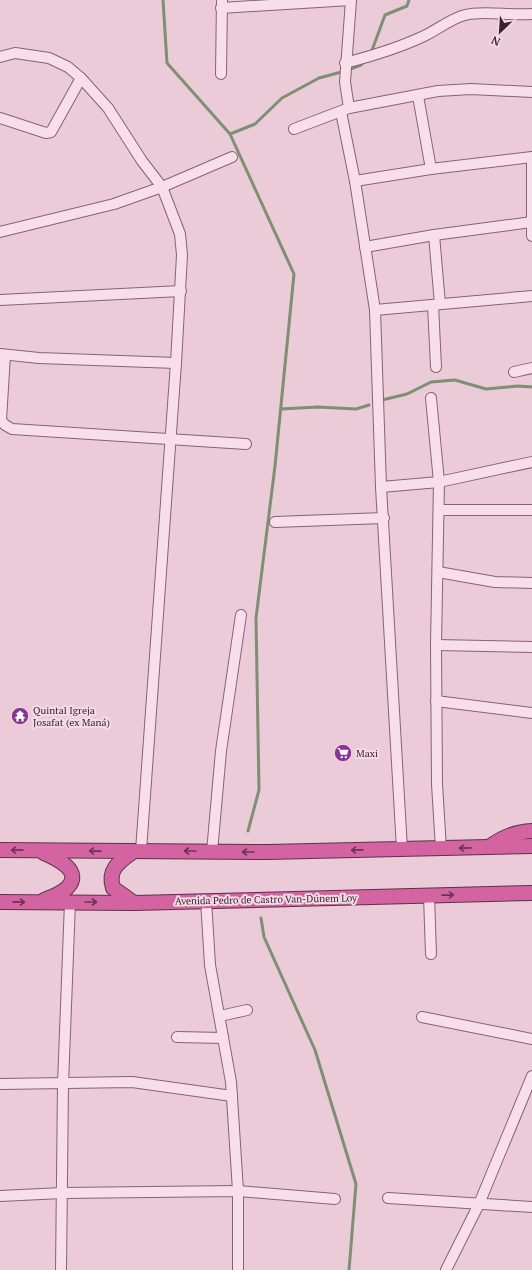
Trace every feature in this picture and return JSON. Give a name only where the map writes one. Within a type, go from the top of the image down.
[{"type":"highway","points":[[489,847],[502,837],[532,831]]},
{"type":"highway","points":[[0,850],[267,852],[532,846]]},
{"type":"highway","points":[[34,850],[61,860],[72,874],[67,889],[38,902]]},
{"type":"highway","points":[[134,902],[113,888],[111,876],[117,864],[137,851]]},
{"type":"highway","name":"Avenida Pedro de Castro Van-Dúnem Loy","points":[[0,902],[134,902],[532,893]]},
{"type":"street","points":[[221,74],[222,4],[350,0],[345,110],[375,310],[382,487],[402,849]]},
{"type":"street","points":[[346,63],[385,52],[421,37],[464,15],[475,13],[507,15],[532,14]]},
{"type":"street","points":[[0,57],[15,53],[49,58],[68,67],[81,78],[108,108],[142,161],[162,187],[180,234],[182,255],[181,291],[171,440],[137,851]]},
{"type":"street","points":[[0,118],[46,133],[52,132],[81,78]]},
{"type":"street","points":[[294,129],[345,110],[438,91],[459,89],[532,92]]},
{"type":"street","points":[[418,96],[431,169]]},
{"type":"street","points":[[0,232],[96,209],[162,187],[232,157]]},
{"type":"street","points":[[355,181],[431,169],[532,157],[532,236]]},
{"type":"street","points":[[365,247],[434,235],[531,222]]},
{"type":"street","points":[[434,235],[436,367]]},
{"type":"street","points":[[0,300],[181,291]]},
{"type":"street","points":[[375,310],[532,296]]},
{"type":"street","points":[[176,363],[39,358],[2,354],[1,420],[5,425],[12,429],[246,444]]},
{"type":"street","points":[[514,372],[532,368]]},
{"type":"street","points":[[431,398],[439,482],[436,701],[437,784],[441,848]]},
{"type":"street","points":[[382,487],[439,482],[532,462]]},
{"type":"street","points":[[439,510],[532,510]]},
{"type":"street","points":[[275,522],[384,518]]},
{"type":"street","points":[[438,572],[495,582],[532,583]]},
{"type":"street","points":[[212,852],[221,751],[241,615]]},
{"type":"street","points":[[436,646],[532,647]]},
{"type":"street","points":[[436,701],[532,713]]},
{"type":"street","points":[[429,896],[431,954]]},
{"type":"street","points":[[206,900],[210,965],[220,1016],[232,1096],[238,1191],[238,1270]]},
{"type":"street","points":[[61,1270],[64,1084],[70,902]]},
{"type":"street","points":[[220,1016],[247,1010]]},
{"type":"street","points":[[422,1017],[532,1039]]},
{"type":"street","points":[[177,1037],[223,1038]]},
{"type":"street","points":[[446,1270],[479,1204],[532,1076]]},
{"type":"street","points":[[0,1084],[132,1082],[232,1096]]},
{"type":"street","points":[[0,1196],[62,1193],[238,1191],[335,1199]]},
{"type":"street","points":[[388,1198],[532,1207]]},
{"type":"waterway","points":[[163,0],[167,63],[230,134],[294,274],[275,466],[256,618],[259,790],[248,831]]},
{"type":"waterway","points":[[371,53],[385,15],[407,6],[409,0]]},
{"type":"waterway","points":[[230,134],[255,124],[282,98],[319,78],[345,71],[361,65],[364,62]]},
{"type":"waterway","points":[[382,400],[407,394],[431,382],[455,380],[486,389],[518,386],[532,387]]},
{"type":"waterway","points":[[281,409],[318,407],[356,409],[369,405]]},
{"type":"waterway","points":[[261,918],[264,937],[315,1050],[356,1184],[349,1270]]},
{"type":"place","name":"Quintal Igreja Josafat (ex Maná)","points":[[20,716]]},
{"type":"place","name":"Maxi","points":[[343,753]]}]
